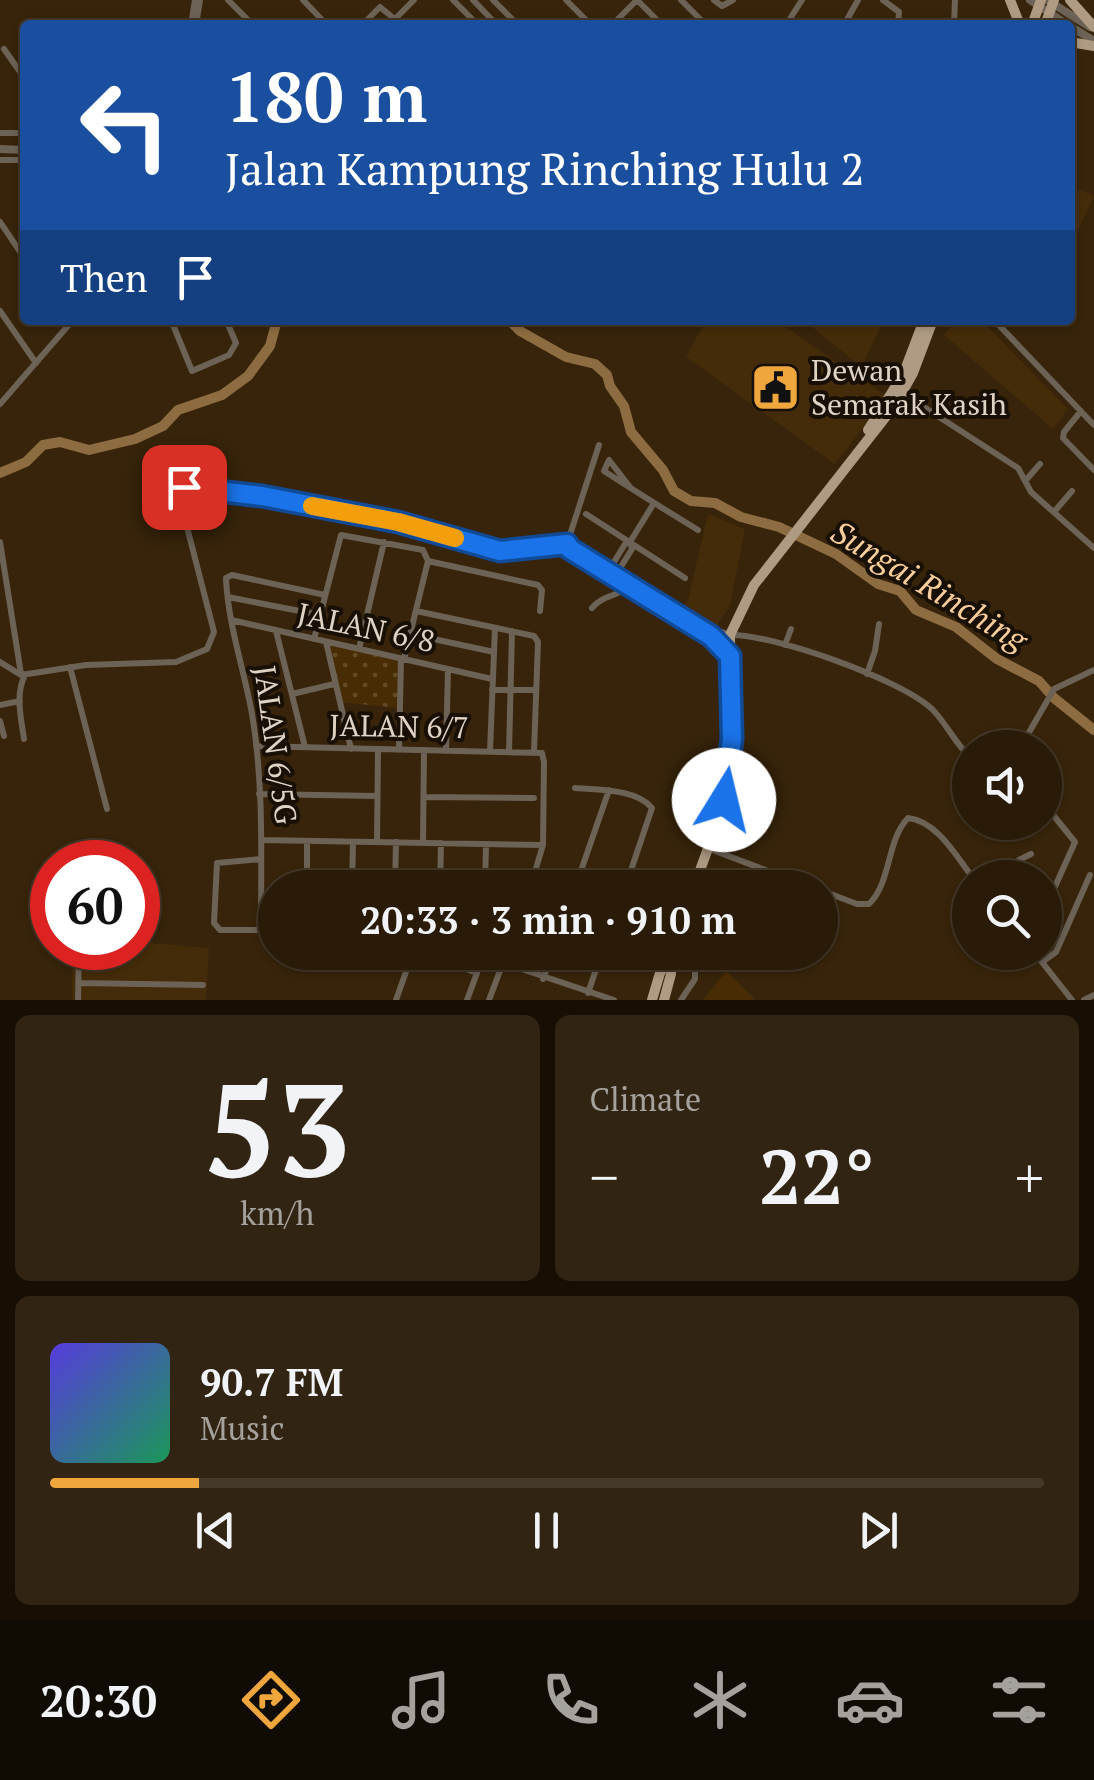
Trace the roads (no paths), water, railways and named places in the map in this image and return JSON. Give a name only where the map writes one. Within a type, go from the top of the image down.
[{"type":"main road","points":[[1070,0],[1094,28]]},
{"type":"main road","points":[[906,397],[923,325]]},
{"type":"main road","points":[[731,671],[732,635],[741,607],[798,526],[906,397],[931,325]]},
{"type":"main road","points":[[816,504],[888,401],[913,395],[913,373]]},
{"type":"main road","points":[[700,870],[730,773],[732,635],[741,607]]},
{"type":"main road","points":[[730,656],[711,633],[735,620]]},
{"type":"main road","points":[[652,1000],[662,970]]},
{"type":"main road","points":[[664,1000],[671,970]]},
{"type":"street","points":[[303,0],[323,20]]},
{"type":"street","points":[[453,0],[473,20]]},
{"type":"street","points":[[473,0],[493,20]]},
{"type":"street","points":[[493,0],[513,20]]},
{"type":"street","points":[[566,0],[586,20]]},
{"type":"street","points":[[617,20],[637,0],[657,20]]},
{"type":"street","points":[[682,0],[701,20]]},
{"type":"street","points":[[714,0],[722,6],[733,0]]},
{"type":"street","points":[[882,0],[900,12],[899,20]]},
{"type":"street","points":[[1045,3],[1094,28]]},
{"type":"street","points":[[367,20],[380,7],[397,20]]},
{"type":"street","points":[[4,49],[20,73]]},
{"type":"street","points":[[0,224],[20,252]]},
{"type":"street","points":[[14,244],[20,240]]},
{"type":"street","points":[[0,311],[36,363]]},
{"type":"street","points":[[0,404],[67,325]]},
{"type":"street","points":[[174,325],[192,371],[229,355],[236,342],[228,325]]},
{"type":"street","points":[[999,325],[1094,424]]},
{"type":"street","points":[[906,397],[1018,468],[1032,492],[1091,545],[1094,535]]},
{"type":"street","points":[[1081,411],[1064,432],[1064,438],[1094,470]]},
{"type":"street","points":[[599,445],[567,544],[711,633]]},
{"type":"street","points":[[1026,480],[1040,464]]},
{"type":"street","points":[[0,662],[23,675],[134,661],[176,662],[207,649],[214,632],[180,496],[184,487],[262,496],[398,522],[500,551],[567,544]]},
{"type":"street","points":[[630,488],[698,530]]},
{"type":"street","points":[[1054,512],[1072,492]]},
{"type":"street","points":[[612,572],[625,544],[654,502]]},
{"type":"street","points":[[586,514],[685,578]]},
{"type":"street","points":[[314,639],[341,534],[423,550],[428,561],[403,659],[399,750]]},
{"type":"street","points":[[0,542],[23,675],[20,701],[24,739]]},
{"type":"street","points":[[359,649],[384,542]]},
{"type":"street","points":[[428,561],[538,585],[542,590],[540,612]]},
{"type":"street","points":[[612,572],[628,586],[711,633],[750,635],[786,644],[866,674],[931,709],[952,735]]},
{"type":"street","name":"JALAN 6/5G","points":[[325,595],[232,575],[226,578],[252,716],[262,840],[543,845]]},
{"type":"street","points":[[592,608],[598,600],[628,586]]},
{"type":"street","points":[[228,597],[320,615]]},
{"type":"street","points":[[416,611],[534,636],[538,642],[538,753],[544,762],[543,845],[536,870]]},
{"type":"street","name":"JALAN 6/8","points":[[231,620],[492,679]]},
{"type":"street","points":[[866,674],[876,651],[879,624]]},
{"type":"street","points":[[490,751],[494,628]]},
{"type":"street","points":[[786,644],[791,628]]},
{"type":"street","points":[[276,631],[305,747]]},
{"type":"street","points":[[510,752],[512,631]]},
{"type":"street","points":[[410,634],[494,652]]},
{"type":"street","points":[[326,642],[350,749]]},
{"type":"street","points":[[70,667],[106,809]]},
{"type":"street","points":[[446,751],[448,669]]},
{"type":"street","points":[[1029,730],[1060,684],[1094,670]]},
{"type":"street","points":[[291,694],[334,684]]},
{"type":"street","points":[[492,690],[536,690]]},
{"type":"street","points":[[0,705],[20,701]]},
{"type":"street","points":[[0,721],[4,736]]},
{"type":"street","name":"JALAN 6/7","points":[[256,746],[538,753]]},
{"type":"street","points":[[377,842],[378,750]]},
{"type":"street","points":[[423,843],[424,750]]},
{"type":"street","points":[[576,788],[609,790],[646,800],[652,808],[631,870]]},
{"type":"street","points":[[581,870],[609,790]]},
{"type":"street","points":[[259,794],[378,796]]},
{"type":"street","points":[[424,797],[534,798]]},
{"type":"street","points":[[838,897],[870,904],[878,896],[900,827],[908,818],[922,820],[958,860]]},
{"type":"street","points":[[1062,826],[1075,842],[1062,871]]},
{"type":"street","points":[[538,863],[536,854],[526,844],[534,841],[543,828]]},
{"type":"street","points":[[261,870],[262,840]]},
{"type":"street","points":[[307,870],[308,841]]},
{"type":"street","points":[[352,870],[353,842]]},
{"type":"street","points":[[395,870],[396,842]]},
{"type":"street","points":[[440,870],[441,843]]},
{"type":"street","points":[[485,870],[486,844]]},
{"type":"street","points":[[707,848],[766,870]]},
{"type":"street","points":[[1019,860],[1031,854]]},
{"type":"street","points":[[258,930],[220,930],[214,923],[217,863],[261,859]]},
{"type":"street","points":[[1062,938],[1090,875]]},
{"type":"street","points":[[78,1000],[79,970]]},
{"type":"street","points":[[396,1000],[409,970]]},
{"type":"street","points":[[467,1000],[477,973],[468,970]]},
{"type":"street","points":[[499,970],[499,977]]},
{"type":"street","points":[[489,1000],[502,970]]},
{"type":"street","points":[[520,970],[610,999]]},
{"type":"street","points":[[544,979],[547,970]]},
{"type":"street","points":[[588,992],[596,970]]},
{"type":"street","points":[[681,1000],[694,980],[695,970]]},
{"type":"street","points":[[1048,970],[1072,1000]]},
{"type":"street","points":[[79,983],[203,985]]},
{"type":"street","points":[[1084,1000],[1094,996]]},
{"type":"waterway","name":"Sungai Rinching","points":[[0,473],[26,462],[43,445],[60,442],[89,450],[135,439],[163,426],[178,410],[222,395],[248,376],[270,346],[276,325]]},
{"type":"waterway","name":"Sungai Rinching","points":[[514,325],[566,357],[595,364],[607,375],[624,406],[631,432],[663,470],[674,491],[691,501],[715,503],[741,517],[779,527],[836,554],[878,584],[900,591],[916,610],[956,627],[997,659],[1039,681],[1094,730]]},
{"type":"place","name":"Dewan Semarak Kasih","points":[[776,388]]}]
